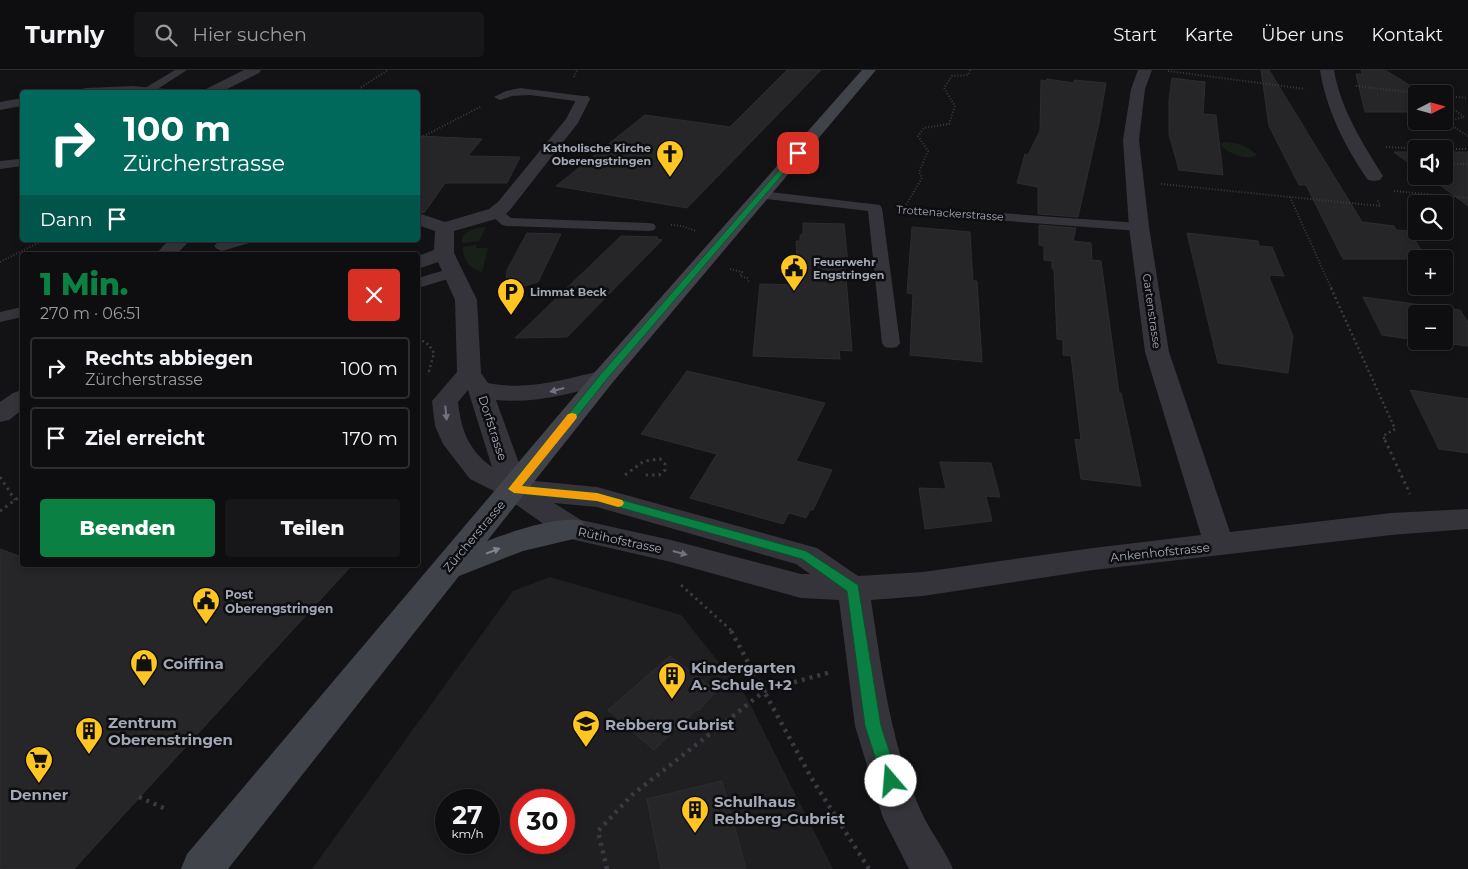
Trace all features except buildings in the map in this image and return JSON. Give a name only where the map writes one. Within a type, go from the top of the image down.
[{"type":"main road","name":"Zürcherstrasse","points":[[202,869],[604,377],[869,70]]},
{"type":"main road","points":[[448,568],[518,541],[572,529]]},
{"type":"street","points":[[215,90],[254,70]]},
{"type":"street","name":"Gartenstrasse","points":[[1145,70],[1138,89],[1131,140],[1139,227],[1157,352],[1219,545]]},
{"type":"street","points":[[1329,82],[1340,117],[1374,176]]},
{"type":"street","points":[[420,220],[445,228],[496,213],[504,206],[573,120],[583,98]]},
{"type":"street","points":[[0,106],[20,102]]},
{"type":"street","name":"Dorfstrasse","points":[[445,228],[444,253],[466,300],[475,381],[514,489]]},
{"type":"street","points":[[168,252],[178,242]]},
{"type":"street","points":[[420,262],[444,253]]},
{"type":"street","name":"Dorfstrasse","points":[[475,381],[500,394],[528,395],[604,377]]},
{"type":"street","name":"Dorfstrasse","points":[[475,381],[445,401],[448,426],[456,444],[480,472],[514,489]]},
{"type":"street","points":[[0,414],[20,399]]},
{"type":"street","points":[[514,489],[597,497],[806,556],[853,588],[873,726],[903,818],[932,869]]},
{"type":"street","name":"Rütihofstrasse","points":[[514,489],[572,529],[672,551],[801,586],[853,588]]},
{"type":"street","name":"Ankenhofstrasse","points":[[853,588],[923,584],[1093,559],[1391,524],[1468,519]]},
{"type":"lane","points":[[157,90],[182,70]]},
{"type":"lane","points":[[500,97],[508,92],[519,90],[583,98]]},
{"type":"lane","points":[[0,165],[19,163]]},
{"type":"lane","points":[[762,195],[875,208],[891,343]]},
{"type":"lane","points":[[496,213],[507,222],[650,227]]},
{"type":"lane","name":"Trottenackerstrasse","points":[[972,215],[1139,227]]},
{"type":"lane","points":[[222,246],[237,242]]},
{"type":"lane","points":[[420,282],[452,273]]},
{"type":"lane","points":[[0,316],[20,312]]},
{"type":"path","points":[[362,90],[360,88],[388,70]]},
{"type":"path","points":[[902,210],[922,178],[918,172],[928,152],[918,136],[924,128],[949,124],[955,106],[944,88],[952,76],[968,75],[970,70]]},
{"type":"path","points":[[1167,71],[1329,82],[1408,92]]},
{"type":"path","points":[[420,138],[500,97]]},
{"type":"path","points":[[1453,97],[1468,98]]},
{"type":"path","points":[[1453,108],[1464,117],[1453,119]]},
{"type":"path","points":[[1453,126],[1468,136]]},
{"type":"path","points":[[1358,147],[1408,148]]},
{"type":"path","points":[[1453,149],[1468,149]]},
{"type":"path","points":[[1455,164],[1468,164]]},
{"type":"path","points":[[1135,181],[1380,206],[1374,194]]},
{"type":"path","points":[[1390,190],[1468,198]]},
{"type":"path","points":[[1290,196],[1396,429],[1383,436],[1411,497]]},
{"type":"path","name":"Trottenackerstrasse","points":[[875,208],[972,215]]},
{"type":"path","points":[[650,227],[664,225],[682,226],[701,232]]},
{"type":"path","points":[[0,262],[40,242]]},
{"type":"path","points":[[725,268],[742,272],[740,276],[747,278],[749,282]]},
{"type":"path","points":[[617,478],[632,472],[640,462],[647,458],[660,459],[665,464],[665,470],[658,475],[642,475]]},
{"type":"path","points":[[0,477],[16,500]]},
{"type":"path","points":[[0,511],[20,497]]},
{"type":"path","points":[[676,581],[734,633],[812,779],[869,869]]},
{"type":"path","points":[[607,869],[598,831],[632,795],[766,690],[837,671]]},
{"type":"path","points":[[140,797],[168,810]]},
{"type":"shaded area","points":[[1221,143],[1241,145],[1256,154],[1251,157],[1238,156],[1222,147]]},
{"type":"shaded area","points":[[486,227],[479,241],[462,243],[466,232]]},
{"type":"shaded area","points":[[476,245],[476,248],[488,248],[482,272],[470,266],[464,256],[463,247]]},
{"type":"shaded area","name":"Rebberg Gubrist","points":[[550,577],[681,615],[746,696],[833,869],[312,869],[513,591]]},
{"type":"slow traffic","points":[[572,417],[514,489],[597,497],[618,503]]},
{"type":"place","name":"Katholische Kirche Oberengstringen","points":[[670,178]]},
{"type":"place","name":"Feuerwehr Engstringen","points":[[794,292]]},
{"type":"place","name":"Limmat Beck","points":[[511,316]]},
{"type":"place","name":"Post Oberengstringen","points":[[206,625]]},
{"type":"place","name":"Coiffina","points":[[144,687]]},
{"type":"place","name":"Kindergarten A. Schule 1+2","points":[[672,700]]},
{"type":"place","name":"Rebberg Gubrist","points":[[586,748]]},
{"type":"place","name":"Zentrum Oberenstringen","points":[[89,755]]},
{"type":"place","name":"Denner","points":[[39,784]]},
{"type":"place","name":"Schulhaus Rebberg-Gubrist","points":[[695,834]]},
{"type":"route","points":[[798,153],[604,377],[514,489],[597,497],[806,556],[853,588],[873,726],[891,781]]}]
